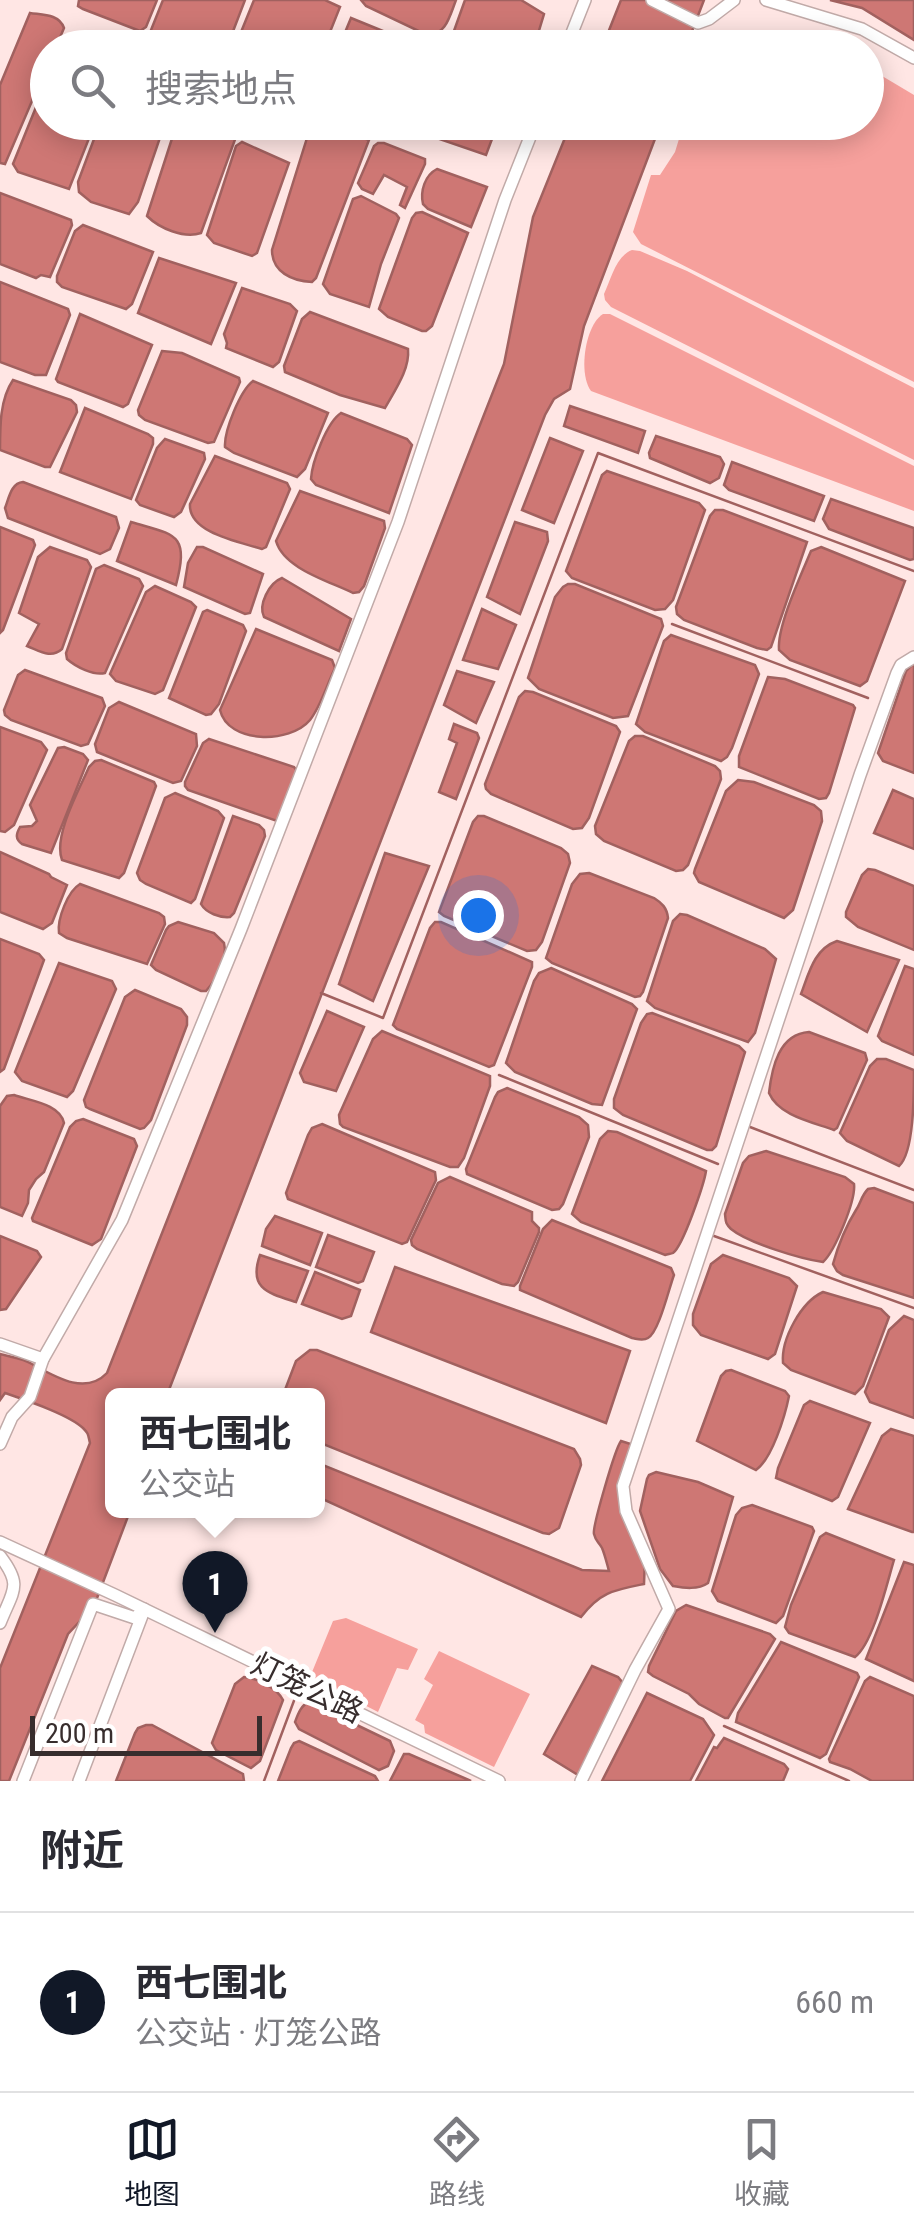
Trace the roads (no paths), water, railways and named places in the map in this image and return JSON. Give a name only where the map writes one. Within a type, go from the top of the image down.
[{"type":"street","points":[[573,30],[584,0]]},
{"type":"street","points":[[652,0],[698,23],[734,0]]},
{"type":"street","points":[[766,0],[864,30]]},
{"type":"street","points":[[884,41],[914,58]]},
{"type":"street","points":[[0,1444],[6,1414],[30,1397],[43,1359],[122,1220],[241,929],[398,522],[505,200],[529,140]]},
{"type":"street","points":[[581,1781],[634,1670],[669,1610],[626,1511],[623,1486],[860,775],[901,666],[914,656]]},
{"type":"street","points":[[0,1344],[43,1359]]},
{"type":"street","name":"灯笼公路","points":[[0,1542],[499,1781]]},
{"type":"street","points":[[0,1556],[15,1583],[0,1623]]},
{"type":"street","points":[[23,1781],[93,1604],[136,1618],[144,1609]]},
{"type":"street","points":[[79,1781],[144,1609]]},
{"type":"waterway","points":[[321,993],[383,1018],[598,453],[914,571]]},
{"type":"waterway","points":[[672,624],[868,698]]},
{"type":"waterway","points":[[499,1075],[718,1164]]},
{"type":"waterway","points":[[750,1127],[914,1190]]},
{"type":"waterway","points":[[714,1236],[914,1308]]},
{"type":"waterway","points":[[264,1781],[295,1698]]},
{"type":"waterway","points":[[724,1726],[849,1781]]},
{"type":"place","name":"西七围北","points":[[215,1633]]}]
